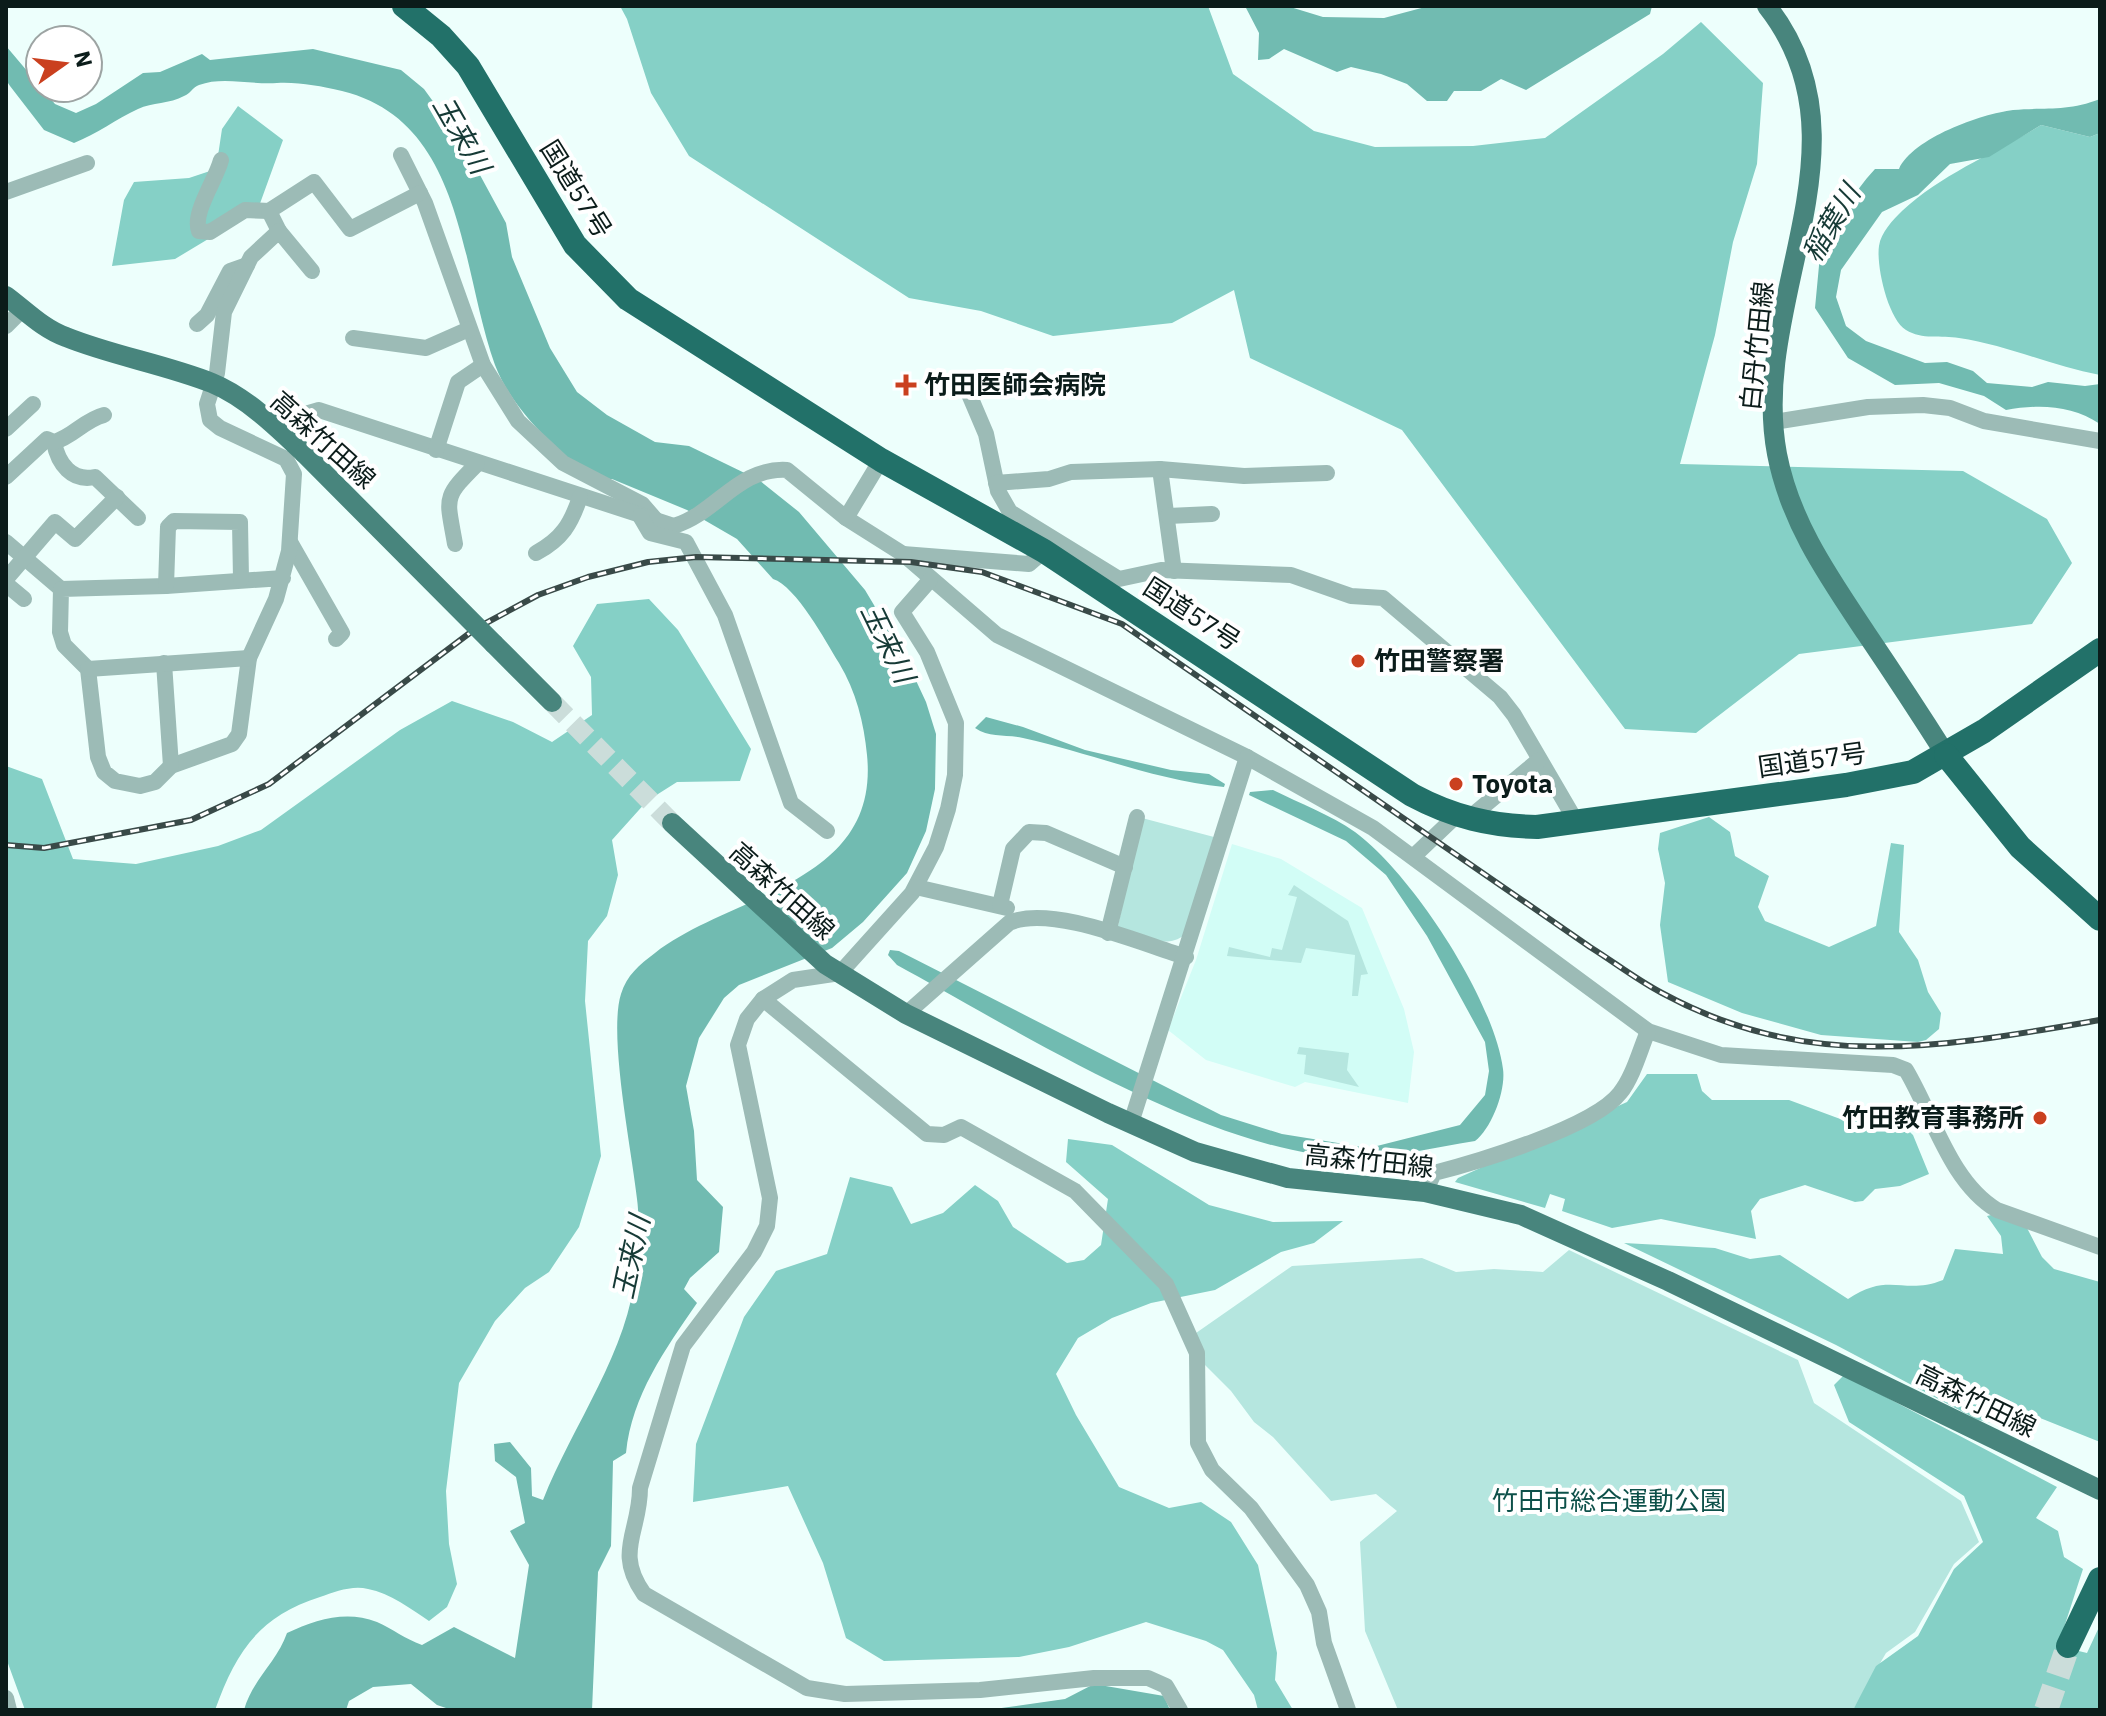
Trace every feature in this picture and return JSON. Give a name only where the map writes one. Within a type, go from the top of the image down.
[{"type":"highway","name":"国道57号","points":[[404,6],[441,36],[468,66],[560,223],[610,283],[650,314],[881,460],[1044,551],[1412,795],[1462,818],[1510,826],[1577,823],[1913,772],[1946,755],[2100,650]]},
{"type":"highway","points":[[1946,755],[2020,847],[2100,919]]},
{"type":"highway","points":[[2068,1646],[2100,1579]]},
{"type":"main road","name":"白丹竹田線","points":[[1767,6],[1786,33],[1803,68],[1813,123],[1807,186],[1780,340],[1774,422],[1784,485],[1805,537],[1946,755]]},
{"type":"main road","name":"高森竹田線","points":[[6,296],[67,338],[146,360],[215,384],[281,431],[552,702]]},
{"type":"main road","name":"高森竹田線","points":[[672,823],[733,883],[832,968],[1131,1123],[1195,1152],[1288,1178],[1425,1192],[1502,1209],[1584,1241],[2100,1490]]},
{"type":"street","points":[[401,155],[420,193],[483,365],[518,421],[563,463],[642,504],[657,521]]},
{"type":"street","points":[[221,160],[217,179],[196,220],[199,231],[210,232],[245,210],[269,211],[314,182],[350,229],[420,193]]},
{"type":"street","points":[[6,192],[87,163]]},
{"type":"street","points":[[269,211],[279,231],[312,271]]},
{"type":"street","points":[[61,589],[60,632],[64,645],[88,669],[98,757],[104,772],[115,781],[140,786],[155,782],[171,766],[232,744],[239,734],[249,658],[283,578],[290,542],[294,474],[290,465],[210,420],[207,404],[215,384],[224,312],[247,265],[279,231]]},
{"type":"street","points":[[197,324],[207,315],[230,271],[247,265]]},
{"type":"street","points":[[6,326],[23,309]]},
{"type":"street","points":[[353,338],[426,348],[469,329]]},
{"type":"street","points":[[436,450],[458,382],[483,365]]},
{"type":"street","points":[[963,380],[986,434],[996,483],[1010,512],[1119,579],[1161,570],[1291,575],[1351,596],[1383,598],[1500,697],[1577,823]]},
{"type":"street","points":[[6,429],[33,404]]},
{"type":"street","points":[[1774,422],[1868,407],[1923,405],[1950,408],[1984,421],[2100,441]]},
{"type":"street","points":[[281,431],[295,417],[319,410],[674,526],[690,522],[732,487],[771,469],[787,470],[797,475],[846,518],[903,554],[997,635],[1247,757],[1373,828],[1415,855],[1456,891],[1648,1031],[1687,1047],[1721,1055],[1893,1065],[1906,1070],[1959,1170],[1982,1201],[1997,1210],[2100,1247]]},
{"type":"street","points":[[6,477],[47,439],[54,442],[63,440],[87,420],[104,415]]},
{"type":"street","points":[[54,442],[57,457],[72,474],[83,480],[95,477],[138,518]]},
{"type":"street","points":[[846,518],[881,460]]},
{"type":"street","points":[[455,544],[447,501],[450,491],[477,464]]},
{"type":"street","points":[[996,483],[1049,479],[1071,472],[1160,469],[1244,476],[1327,473]]},
{"type":"street","points":[[1160,469],[1172,516],[1174,571]]},
{"type":"street","points":[[24,599],[6,582],[55,522],[75,539],[117,497]]},
{"type":"street","points":[[536,553],[552,545],[571,526],[580,497]]},
{"type":"street","points":[[1172,516],[1186,497]]},
{"type":"street","points":[[1172,516],[1212,514]]},
{"type":"street","points":[[640,516],[650,533],[686,542],[696,557],[725,615],[791,803],[827,831]]},
{"type":"street","points":[[166,586],[168,527],[174,521],[240,522],[241,579]]},
{"type":"street","points":[[6,542],[61,589],[283,578]]},
{"type":"street","points":[[290,542],[342,633],[336,639]]},
{"type":"street","points":[[903,554],[1029,564],[1044,551]]},
{"type":"street","points":[[930,580],[902,612],[927,652],[956,723],[956,764],[936,847],[916,887],[832,968],[793,980],[763,999],[747,1019],[738,1045],[770,1198],[767,1226],[754,1252],[683,1346],[640,1488],[640,1508],[631,1531],[628,1559],[633,1578],[644,1594],[807,1688],[845,1694],[980,1690],[1094,1678],[1148,1678],[1166,1686],[1180,1710]]},
{"type":"street","points":[[88,669],[249,658]]},
{"type":"street","points":[[164,663],[171,766]]},
{"type":"street","points":[[1131,1123],[1247,757]]},
{"type":"street","points":[[1415,855],[1539,760]]},
{"type":"street","points":[[1108,933],[1137,817]]},
{"type":"street","points":[[1000,905],[1013,849],[1029,832],[1046,833],[1125,867]]},
{"type":"street","points":[[916,887],[967,901],[1000,905],[1022,917],[1108,933],[1186,957]]},
{"type":"street","points":[[913,1008],[1022,917]]},
{"type":"street","points":[[763,999],[927,1134],[944,1135],[961,1127],[1075,1191],[1166,1284],[1197,1353],[1198,1443],[1212,1470],[1251,1508],[1307,1585],[1319,1612],[1324,1643],[1348,1710]]},
{"type":"street","points":[[1425,1192],[1434,1173],[1502,1155],[1602,1109],[1621,1093],[1648,1031]]},
{"type":"street","points":[[6,1698],[9,1710]]},
{"type":"shaded area","points":[[620,6],[1208,6],[1233,74],[1314,131],[1375,147],[1473,146],[1545,138],[1663,54],[1701,22],[1763,83],[1757,164],[1733,242],[1715,335],[1680,464],[1963,471],[2047,519],[2072,563],[2032,624],[1799,654],[1696,733],[1625,729],[1402,430],[1250,358],[1234,290],[1172,323],[1053,336],[981,311],[909,298],[689,156],[651,93]]},
{"type":"shaded area","points":[[238,106],[283,140],[258,209],[175,259],[112,266],[124,200],[134,182],[189,178],[216,169],[222,129]]},
{"type":"shaded area","points":[[2041,125],[2090,137],[2100,133],[2100,375],[1977,341],[1912,333],[1894,315],[1881,278],[1880,241],[1902,211],[1934,186]]},
{"type":"shaded area","points":[[649,599],[678,630],[751,749],[740,781],[677,782],[647,801],[612,840],[618,875],[607,916],[588,941],[585,1001],[601,1156],[579,1227],[549,1272],[525,1288],[495,1321],[459,1383],[446,1491],[449,1544],[457,1584],[447,1607],[429,1621],[384,1594],[356,1588],[299,1605],[280,1615],[252,1639],[232,1671],[215,1710],[25,1710],[6,1658],[6,766],[42,779],[73,859],[136,864],[218,846],[261,830],[400,730],[452,701],[513,722],[552,742],[592,715],[591,677],[573,646],[597,604]]},
{"type":"shaded area","points":[[1709,817],[1730,832],[1735,856],[1769,876],[1758,907],[1765,921],[1829,947],[1876,926],[1891,843],[1904,845],[1899,932],[1918,960],[1928,992],[1941,1013],[1939,1029],[1926,1040],[1918,1042],[1821,1035],[1742,1013],[1668,982],[1660,925],[1665,883],[1658,849],[1660,833]]},
{"type":"shaded area","points":[[1232,844],[1281,859],[1362,908],[1404,1009],[1414,1052],[1408,1103],[1305,1082],[1295,1087],[1206,1060],[1168,1030],[1196,960]]},
{"type":"shaded area","points":[[1647,1074],[1697,1074],[1702,1091],[1712,1100],[1789,1100],[1843,1120],[1895,1118],[1913,1135],[1929,1174],[1900,1186],[1875,1189],[1863,1201],[1855,1202],[1805,1185],[1760,1199],[1751,1211],[1756,1239],[1661,1219],[1612,1228],[1562,1211],[1565,1199],[1550,1194],[1545,1208],[1455,1182],[1627,1102]]},
{"type":"shaded area","points":[[1068,1139],[1112,1145],[1209,1205],[1273,1222],[1343,1221],[1314,1243],[1281,1252],[1215,1290],[1151,1303],[1112,1318],[1078,1338],[1056,1374],[1076,1415],[1119,1487],[1169,1508],[1201,1502],[1231,1522],[1258,1565],[1277,1653],[1275,1680],[1293,1710],[1258,1710],[1254,1695],[1223,1650],[1206,1641],[1146,1622],[1069,1647],[1019,1657],[884,1661],[846,1638],[823,1563],[788,1486],[693,1502],[696,1444],[744,1317],[776,1271],[827,1254],[850,1177],[892,1187],[911,1224],[943,1213],[975,1185],[998,1201],[1013,1227],[1067,1263],[1084,1260],[1101,1245],[1108,1199],[1066,1162]]},
{"type":"shaded area","points":[[1995,1214],[2027,1228],[2042,1257],[2054,1269],[2100,1282],[2100,1442],[2020,1410],[2007,1426],[1978,1420],[1836,1345],[1624,1243],[1715,1248],[1750,1259],[1780,1255],[1848,1299],[1875,1286],[1917,1286],[1943,1280],[1955,1249],[2003,1254],[2001,1236],[1987,1216]]},
{"type":"shaded area","points":[[1844,1375],[2057,1487],[2036,1518],[2058,1531],[2064,1557],[2083,1569],[2058,1646],[2087,1653],[2100,1625],[2100,1710],[1853,1710],[1876,1666],[1918,1636],[1954,1569],[1983,1542],[1964,1496],[1849,1422],[1834,1385]]},
{"type":"green space","points":[[1142,818],[1214,837],[1184,935],[1177,939],[1152,940],[1117,930]]},
{"type":"green space","points":[[1294,885],[1348,921],[1368,974],[1361,975],[1358,996],[1352,996],[1355,955],[1306,948],[1301,963],[1227,956],[1229,947],[1270,957],[1272,948],[1282,950],[1297,897],[1288,895]]},
{"type":"green space","points":[[1299,1047],[1349,1053],[1347,1070],[1359,1087],[1304,1074],[1306,1055],[1297,1054]]},
{"type":"green space","name":"竹田市総合運動公園","points":[[1569,1250],[1798,1360],[1814,1403],[1961,1501],[1979,1542],[1954,1564],[1915,1632],[1886,1653],[1853,1710],[1398,1710],[1365,1631],[1360,1542],[1397,1511],[1376,1494],[1331,1501],[1273,1437],[1254,1422],[1231,1391],[1205,1365],[1196,1333],[1292,1266],[1422,1258],[1456,1272],[1494,1269],[1543,1272]]},
{"type":"water","points":[[1245,6],[1287,6],[1323,17],[1384,18],[1429,6],[1652,6],[1650,14],[1526,90],[1501,79],[1481,91],[1454,91],[1447,101],[1427,101],[1407,84],[1381,74],[1351,67],[1337,72],[1284,49],[1269,59],[1258,60],[1259,33]]},
{"type":"water","name":"玉来川","points":[[6,46],[24,67],[24,104],[55,104],[76,113],[96,104],[104,104],[104,99],[143,73],[160,72],[202,54],[210,60],[313,49],[401,70],[424,89],[461,140],[506,223],[512,257],[550,348],[577,392],[607,415],[655,442],[689,446],[759,480],[799,512],[865,590],[905,657],[926,702],[936,734],[935,789],[926,831],[907,873],[863,922],[832,948],[739,985],[724,998],[699,1038],[686,1086],[694,1131],[697,1180],[723,1207],[719,1252],[690,1278],[684,1289],[697,1303],[662,1356],[643,1392],[629,1432],[626,1453],[613,1461],[611,1546],[598,1572],[592,1710],[452,1710],[437,1705],[411,1684],[373,1687],[349,1701],[346,1710],[244,1710],[287,1633],[331,1618],[365,1618],[422,1645],[454,1627],[515,1658],[529,1565],[510,1531],[525,1523],[516,1477],[495,1461],[494,1444],[510,1442],[531,1468],[532,1496],[543,1500],[613,1355],[632,1295],[638,1215],[619,1064],[617,1037],[621,994],[634,971],[655,953],[687,933],[795,880],[826,859],[850,832],[865,798],[867,755],[855,696],[839,663],[801,603],[773,579],[737,539],[687,510],[581,469],[560,452],[521,409],[495,365],[452,203],[435,165],[413,133],[382,107],[342,91],[310,85],[208,82],[179,99],[138,109],[74,143],[44,130],[10,86],[6,80]]},
{"type":"water","points":[[2100,99],[2100,133],[2090,137],[2041,125],[1989,157],[1950,164],[1918,195],[1882,212],[1841,270],[1836,297],[1846,326],[1866,341],[1925,363],[1947,362],[1973,371],[1987,383],[2032,387],[2048,382],[2085,386],[2100,384],[2100,424],[2078,413],[2055,408],[2006,410],[1984,396],[1939,383],[1895,385],[1848,358],[1815,308],[1820,255],[1830,258],[1846,210],[1875,169],[1899,169],[1918,147],[1967,122],[2013,110],[2067,107]]},
{"type":"water","points":[[986,717],[1085,750],[1171,770],[1209,774],[1225,784],[1224,787],[1198,784],[1048,744],[992,735],[975,728]]},
{"type":"water","points":[[1273,790],[1346,826],[1377,851],[1424,907],[1467,974],[1484,1008],[1503,1069],[1496,1108],[1487,1127],[1475,1141],[1354,1158],[1300,1152],[1241,1136],[1120,1086],[1059,1055],[897,965],[888,955],[890,950],[899,951],[1221,1115],[1282,1134],[1369,1148],[1460,1125],[1485,1095],[1489,1071],[1485,1042],[1427,936],[1386,875],[1346,841],[1249,795],[1250,792]]},
{"type":"water","points":[[1094,1684],[1164,1696],[1170,1710],[987,1710],[1065,1699]]},
{"type":"tunnel","points":[[552,702],[672,823]]},
{"type":"tunnel","points":[[2046,1710],[2068,1646]]},
{"type":"railway","points":[[6,845],[44,848],[191,820],[269,784],[475,629],[538,595],[588,577],[648,562],[696,557],[911,562],[982,572],[1122,624],[1635,977],[1717,1018],[1771,1035],[1824,1044],[1878,1047],[1986,1038],[2100,1020]]},
{"type":"place","name":"竹田医師会病院","points":[[906,385]]},
{"type":"place","name":"竹田警察署","points":[[1358,661]]},
{"type":"place","name":"Toyota","points":[[1456,784]]},
{"type":"place","name":"竹田教育事務所","points":[[2040,1118]]},
{"type":"water label","name":"稲葉川","points":[[1831,223]]}]
